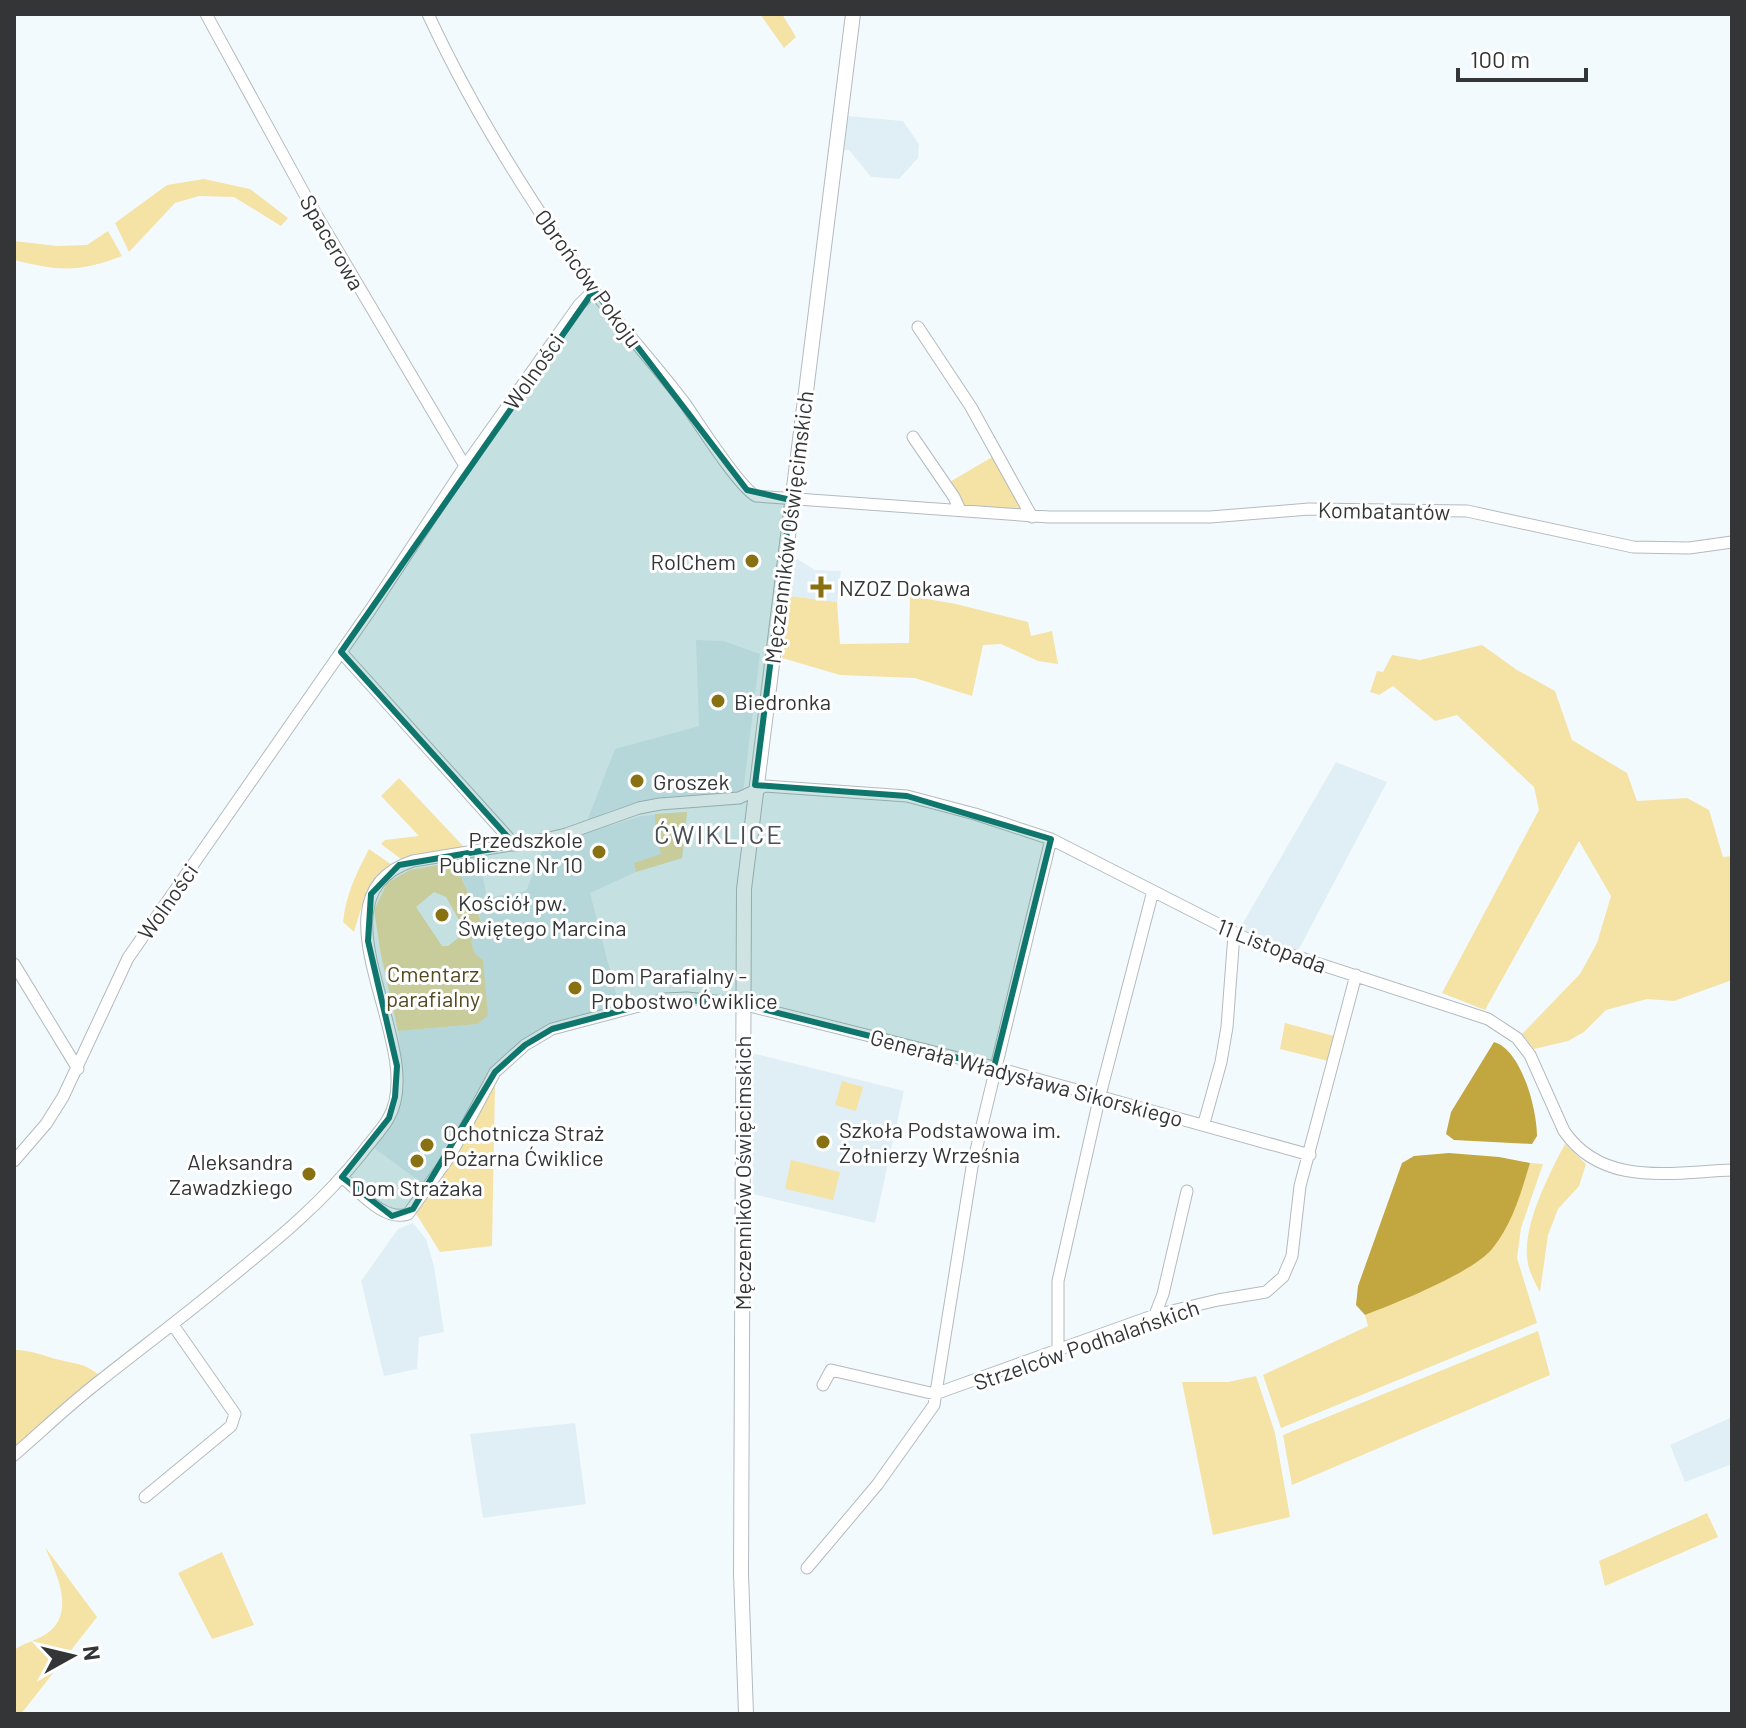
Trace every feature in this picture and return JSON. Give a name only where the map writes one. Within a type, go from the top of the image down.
[{"type":"main road","name":"Męczenników Oświęcimskich","points":[[746,1714],[741,1574],[744,889],[853,14]]},
{"type":"street","name":"Spacerowa","points":[[206,14],[310,204],[465,466]]},
{"type":"street","name":"Obrońców Pokoju","points":[[428,14],[537,209],[594,290],[684,403],[747,490],[756,496],[791,500]]},
{"type":"street","name":"Wolności","points":[[14,1161],[46,1124],[78,1069],[128,958],[341,652],[465,466],[579,305],[594,290]]},
{"type":"street","points":[[918,327],[971,407],[1032,517]]},
{"type":"street","points":[[913,437],[960,510]]},
{"type":"street","name":"Kombatantów","points":[[791,500],[1032,517],[1195,517],[1309,509],[1467,511],[1633,547],[1689,548],[1732,542]]},
{"type":"street","points":[[341,652],[515,845]]},
{"type":"street","name":"11 Listopada","points":[[754,790],[769,786],[907,796],[1051,839],[1234,934],[1488,1019],[1517,1038],[1530,1055],[1564,1131],[1571,1141],[1599,1162],[1638,1174],[1732,1170]]},
{"type":"street","points":[[14,1455],[99,1381],[301,1220],[342,1177],[389,1118],[395,1097],[397,1066],[368,941],[366,912],[371,894],[382,879],[399,865],[413,861],[566,834],[639,808],[739,798],[754,790]]},
{"type":"street","points":[[807,1568],[894,1462],[934,1405],[972,1167],[1051,839]]},
{"type":"street","points":[[1058,1351],[1058,1281],[1100,1095],[1153,891]]},
{"type":"street","points":[[1204,1123],[1227,1027],[1234,934]]},
{"type":"street","points":[[14,964],[78,1069]]},
{"type":"street","name":"Strzelców Podhalańskich","points":[[935,1394],[1155,1315],[1266,1292],[1279,1282],[1292,1256],[1300,1186],[1356,975]]},
{"type":"street","name":"Generała Władysława Sikorskiego","points":[[342,1177],[383,1211],[392,1216],[408,1214],[450,1156],[495,1072],[525,1045],[552,1029],[665,999],[687,998],[742,1004],[994,1067],[1310,1155]]},
{"type":"street","points":[[1155,1315],[1163,1294],[1187,1191]]},
{"type":"street","points":[[145,1497],[231,1426],[235,1414],[173,1325]]},
{"type":"street","points":[[823,1385],[831,1370],[935,1394]]},
{"type":"highlighted area","points":[[594,290],[747,490],[791,500],[755,785],[907,796],[1051,839],[994,1067],[742,1004],[665,999],[552,1029],[525,1045],[495,1072],[413,1209],[392,1216],[342,1177],[389,1118],[395,1097],[397,1066],[368,941],[371,894],[399,865],[515,845],[341,652]]},
{"type":"shaded area","points":[[848,116],[903,121],[919,144],[918,158],[899,179],[871,177],[849,150],[844,150]]},
{"type":"shaded area","points":[[794,557],[815,570],[841,571],[837,602],[789,596]]},
{"type":"shaded area","points":[[696,640],[724,641],[760,654],[743,793],[660,798],[612,810],[587,821],[615,749],[699,726]]},
{"type":"shaded area","points":[[1336,762],[1387,782],[1298,951],[1240,928]]},
{"type":"shaded area","points":[[687,812],[682,858],[636,872],[590,893],[619,1005],[551,1023],[521,1040],[489,1069],[447,1151],[423,1184],[374,1148],[394,1121],[401,1097],[402,1064],[398,1031],[478,1024],[475,954],[471,941],[483,924],[454,862],[479,857],[487,898],[526,891],[545,845],[642,816]]},
{"type":"shaded area","points":[[1494,1042],[1513,1056],[1526,1082],[1536,1125],[1537,1136],[1532,1144],[1454,1140],[1446,1134],[1451,1112]]},
{"type":"shaded area","name":"Szkoła Podstawowa im. Żołnierzy Września","points":[[752,1053],[904,1091],[875,1223],[753,1194]]},
{"type":"shaded area","points":[[1449,1153],[1530,1163],[1505,1230],[1492,1249],[1468,1268],[1365,1315],[1356,1305],[1358,1286],[1402,1163],[1414,1156]]},
{"type":"shaded area","points":[[413,1223],[426,1239],[434,1266],[444,1332],[419,1337],[417,1369],[384,1376],[361,1281],[398,1229]]},
{"type":"shaded area","points":[[1732,1417],[1732,1464],[1685,1482],[1670,1445]]},
{"type":"shaded area","points":[[575,1423],[586,1504],[483,1518],[470,1434]]},
{"type":"green space","points":[[760,14],[782,14],[796,37],[784,48]]},
{"type":"green space","points":[[204,179],[250,189],[288,218],[281,226],[234,197],[199,196],[175,203],[129,252],[115,223],[167,185]]},
{"type":"green space","points":[[108,231],[122,256],[107,262],[68,268],[14,260],[14,241],[57,246],[87,245]]},
{"type":"green space","points":[[994,456],[1025,512],[962,508],[948,483]]},
{"type":"green space","points":[[789,596],[837,602],[840,644],[909,643],[910,596],[1028,622],[1031,636],[1052,631],[1058,664],[1038,661],[1001,644],[983,645],[972,696],[915,678],[840,675],[782,658]]},
{"type":"green space","points":[[1482,645],[1517,670],[1555,691],[1572,740],[1627,773],[1637,801],[1687,798],[1709,810],[1723,857],[1732,856],[1732,980],[1674,1001],[1647,999],[1606,1010],[1584,1032],[1568,1041],[1534,1049],[1522,1034],[1580,974],[1597,943],[1611,896],[1579,841],[1485,1010],[1442,993],[1539,810],[1534,787],[1457,715],[1435,721],[1393,686],[1379,695],[1370,692],[1377,671],[1383,672],[1392,655],[1420,660]]},
{"type":"green space","points":[[399,778],[464,847],[401,859],[381,844],[385,840],[419,836],[381,796]]},
{"type":"green space","points":[[687,812],[682,858],[636,872],[634,863],[661,854],[655,814]]},
{"type":"green space","points":[[369,849],[392,865],[371,887],[354,932],[343,922],[344,912],[352,884]]},
{"type":"green space","name":"Cmentarz parafialny","points":[[454,862],[483,925],[471,941],[475,954],[483,960],[488,1015],[478,1024],[398,1031],[374,910],[387,883],[410,870]],"holes":[[[434,892],[446,897],[466,932],[448,946],[442,946],[416,907]]]},
{"type":"green space","points":[[1285,1023],[1334,1036],[1328,1061],[1280,1049]]},
{"type":"green space","points":[[842,1081],[863,1087],[856,1111],[835,1105]]},
{"type":"green space","points":[[495,1085],[492,1246],[440,1252],[415,1212],[454,1160]]},
{"type":"green space","points":[[1565,1144],[1586,1164],[1579,1186],[1558,1209],[1548,1235],[1540,1292],[1528,1262],[1529,1229],[1539,1199]]},
{"type":"green space","points":[[791,1160],[840,1172],[833,1200],[785,1189]]},
{"type":"green space","points":[[1530,1163],[1543,1164],[1521,1228],[1517,1258],[1537,1323],[1281,1428],[1263,1375],[1368,1326],[1365,1315],[1381,1308],[1518,1200]]},
{"type":"green space","points":[[1538,1331],[1550,1375],[1292,1485],[1283,1435]]},
{"type":"green space","points":[[14,1350],[80,1364],[98,1374],[14,1449]]},
{"type":"green space","points":[[1256,1376],[1275,1433],[1290,1517],[1213,1535],[1182,1382],[1228,1382]]},
{"type":"green space","points":[[1707,1513],[1718,1537],[1605,1586],[1599,1561]]},
{"type":"green space","points":[[45,1547],[97,1617],[21,1714],[14,1714],[14,1650],[49,1632],[61,1613],[61,1590]]},
{"type":"green space","points":[[222,1552],[254,1625],[212,1639],[178,1573]]},
{"type":"place","name":"RolChem","points":[[752,561]]},
{"type":"place","name":"NZOZ Dokawa","points":[[821,587]]},
{"type":"place","name":"Biedronka","points":[[718,701]]},
{"type":"place","name":"Groszek","points":[[637,781]]},
{"type":"place","name":"Przedszkole Publiczne Nr 10","points":[[599,852]]},
{"type":"place","name":"Kościół pw. Świętego Marcina","points":[[442,915]]},
{"type":"place","name":"Dom Parafialny - Probostwo Ćwiklice","points":[[575,988]]},
{"type":"place","name":"Szkoła Podstawowa im. Żołnierzy Września","points":[[823,1142]]},
{"type":"place","name":"Ochotnicza Straż Pożarna Ćwiklice","points":[[427,1145]]},
{"type":"place","name":"Dom Strażaka","points":[[417,1161]]},
{"type":"place","name":"Aleksandra Zawadzkiego","points":[[309,1174]]},
{"type":"district","name":"ĆWIKLICE","points":[[719,833]]}]
